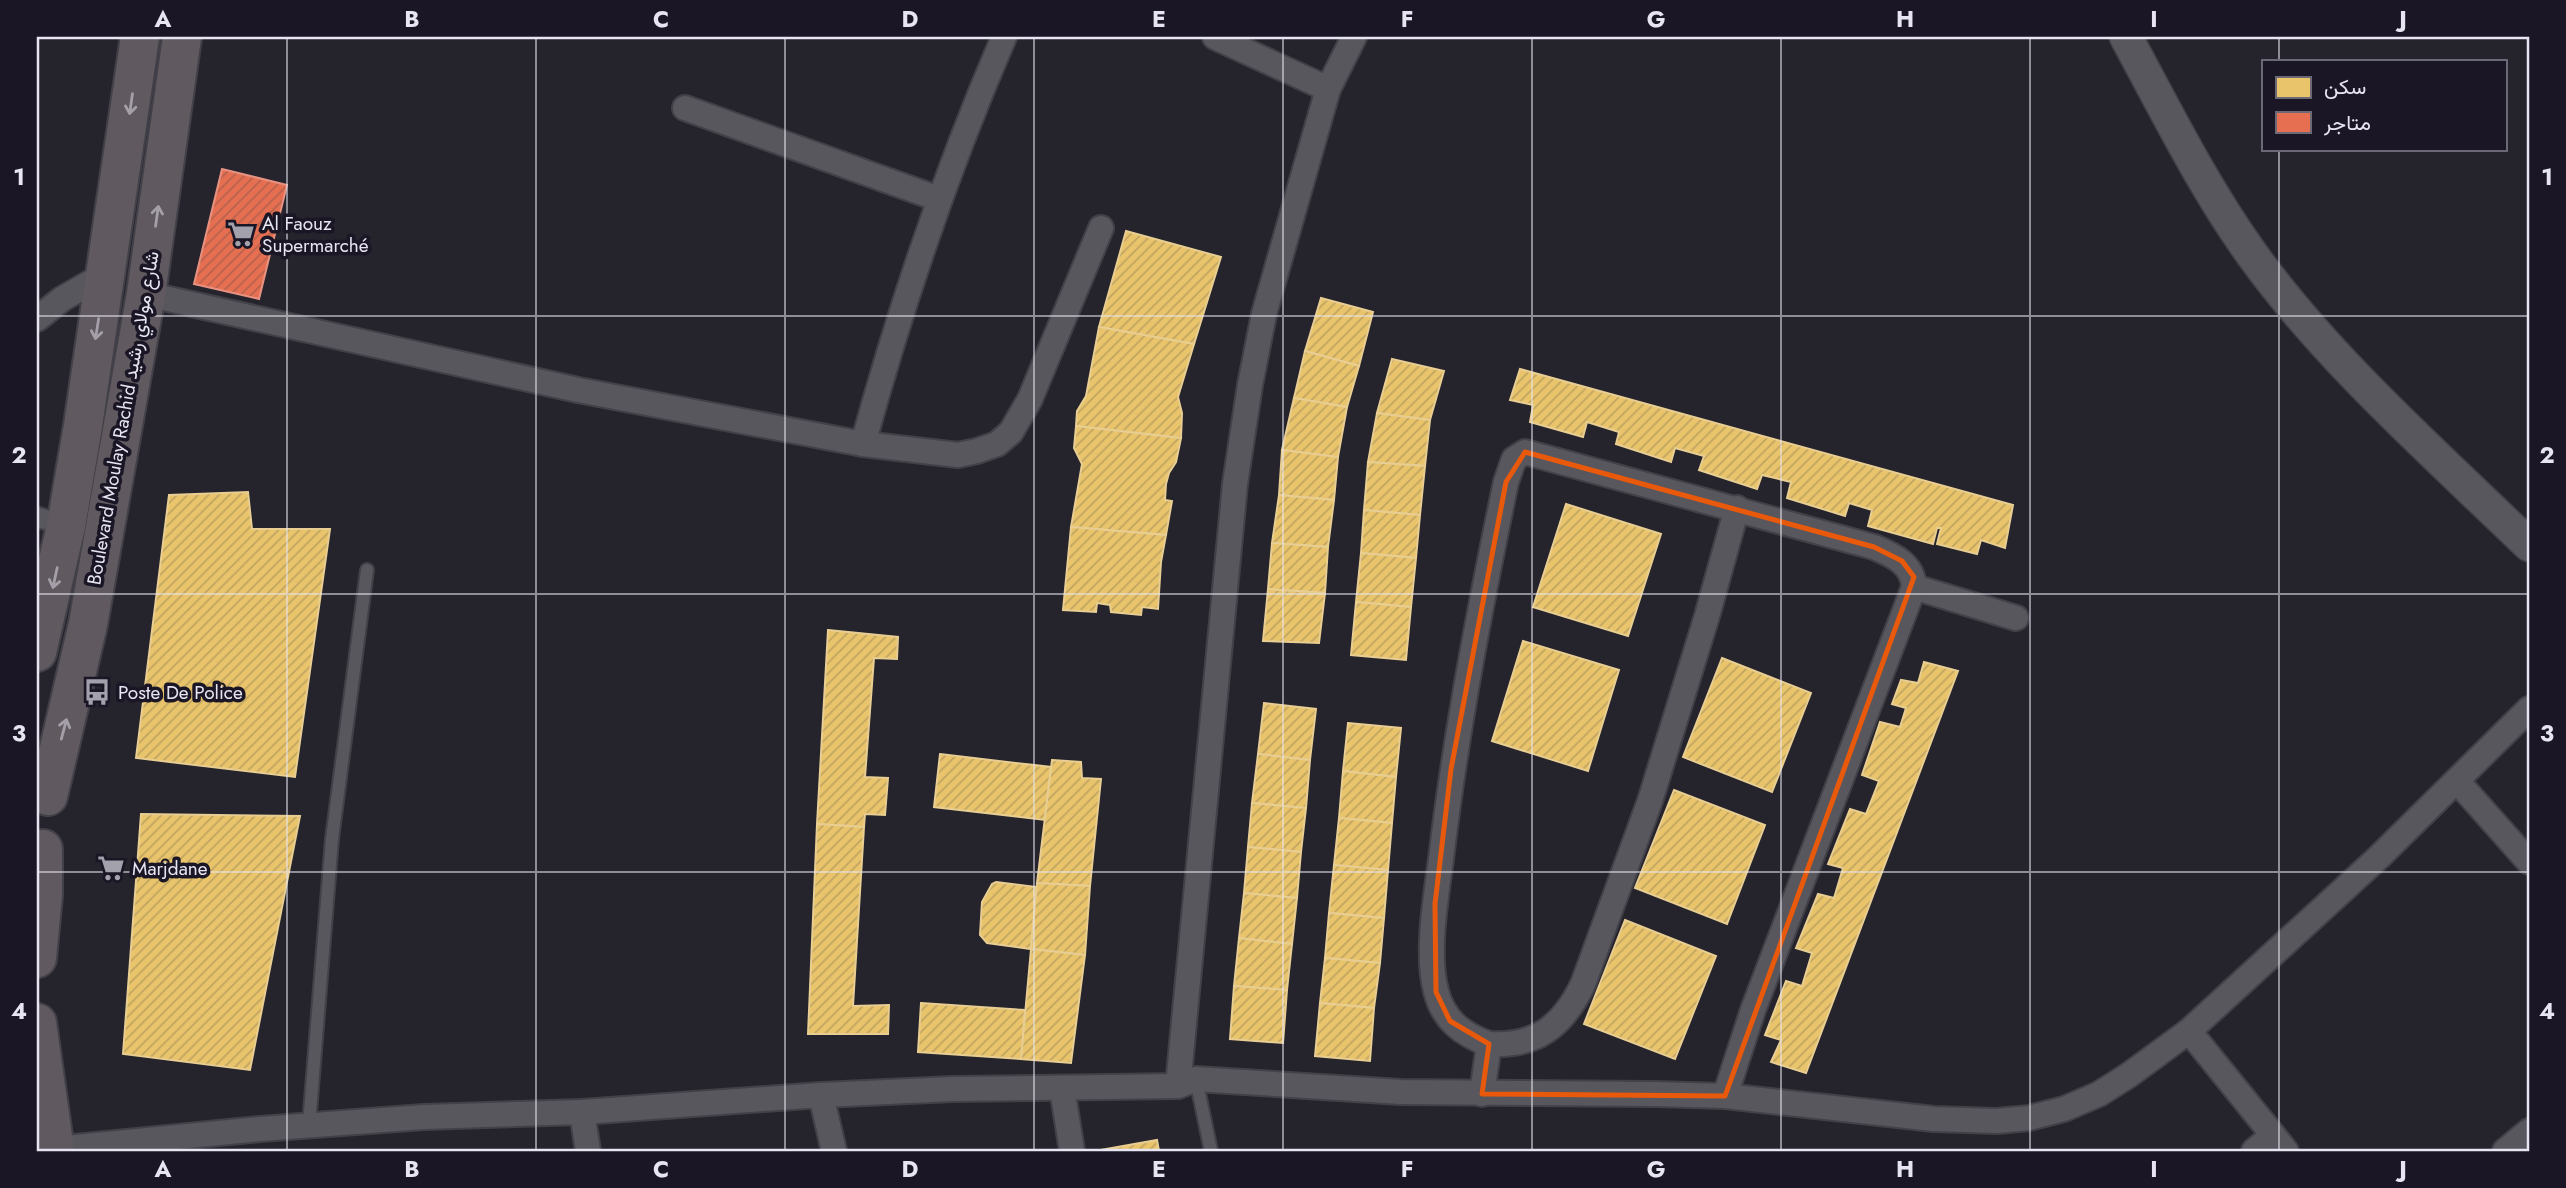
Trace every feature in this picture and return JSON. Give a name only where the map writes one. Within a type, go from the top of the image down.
[{"type":"main road","name":"Boulevard Moulay Rachid شارع مولاي رشيد","points":[[37,652],[51,522],[107,273],[140,37]]},
{"type":"main road","name":"Boulevard Moulay Rachid شارع مولاي رشيد","points":[[43,790],[88,624],[146,294],[182,37]]},
{"type":"main road","points":[[37,958],[43,895],[40,851],[52,833],[54,814],[43,790]]},
{"type":"main road","points":[[37,1023],[55,1150]]},
{"type":"street","points":[[863,444],[886,360],[939,198],[1004,37]]},
{"type":"street","points":[[1215,37],[1328,89]]},
{"type":"street","points":[[1187,1082],[1226,574],[1235,484],[1248,397],[1264,314],[1328,89],[1354,37]]},
{"type":"street","points":[[2126,37],[2178,133],[2250,253],[2339,357],[2529,545]]},
{"type":"street","points":[[685,108],[939,198]]},
{"type":"street","points":[[146,294],[578,390],[863,444],[958,455],[997,444],[1011,432],[1030,399],[1101,229]]},
{"type":"street","points":[[37,319],[62,299],[107,273]]},
{"type":"street","points":[[1725,1096],[1753,1010],[1914,587],[1914,577],[1909,569],[1890,554],[1874,547],[1737,508],[1525,452],[1514,459],[1506,482],[1473,643],[1451,768],[1435,904],[1432,971],[1436,992],[1450,1021],[1474,1039],[1489,1044],[1521,1043],[1548,1030],[1570,1007],[1583,984],[1650,801],[1737,508]]},
{"type":"street","points":[[1914,587],[2016,618]]},
{"type":"street","points":[[55,1150],[309,1125],[425,1117],[582,1112],[821,1095],[1187,1082],[1401,1092],[1725,1096],[1934,1119],[1997,1121],[2029,1118],[2064,1109],[2099,1094],[2189,1031],[2379,857],[2529,709]]},
{"type":"street","points":[[2457,781],[2529,862]]},
{"type":"street","points":[[2189,1031],[2280,1143],[2254,1151]]},
{"type":"street","points":[[1482,1094],[1489,1044]]},
{"type":"street","points":[[1062,1088],[1072,1151]]},
{"type":"street","points":[[821,1095],[834,1151]]},
{"type":"street","points":[[582,1112],[588,1151]]},
{"type":"street","points":[[2505,1151],[2529,1131]]},
{"type":"lane","points":[[309,1125],[332,839],[367,570]]},
{"type":"lane","points":[[1187,1082],[1211,1151]]},
{"type":"highlighted area","points":[[1525,452],[1874,547],[1902,561],[1914,577],[1725,1096],[1482,1094],[1489,1044],[1450,1021],[1436,992],[1435,904],[1451,769],[1506,482]]},
{"type":"building: سكن","points":[[1126,231],[1221,257],[1194,344],[1099,327]]},
{"type":"building: سكن","points":[[1321,298],[1373,312],[1359,366],[1305,351]]},
{"type":"building: سكن","points":[[1099,327],[1194,344],[1178,397],[1182,413],[1181,438],[1076,426],[1077,411],[1086,396]]},
{"type":"building: سكن","points":[[1305,351],[1359,366],[1347,407],[1294,398]]},
{"type":"building: سكن","points":[[1392,359],[1444,371],[1430,420],[1377,413]]},
{"type":"building: سكن","points":[[1520,369],[2013,505],[2005,548],[1981,540],[1977,554],[1937,544],[1941,528],[1937,528],[1933,544],[1868,526],[1872,510],[1849,503],[1845,516],[1787,498],[1791,482],[1762,475],[1757,489],[1699,470],[1704,456],[1675,448],[1671,462],[1616,444],[1619,432],[1587,422],[1583,437],[1530,422],[1533,405],[1510,400]]},
{"type":"building: سكن","points":[[1294,398],[1347,407],[1338,457],[1282,450]]},
{"type":"building: سكن","points":[[1377,413],[1430,420],[1425,466],[1368,462]]},
{"type":"building: سكن","points":[[1076,426],[1181,438],[1176,462],[1166,484],[1165,500],[1172,501],[1166,535],[1071,527],[1082,464],[1074,448]]},
{"type":"building: سكن","points":[[1282,450],[1338,457],[1334,500],[1279,495]]},
{"type":"building: سكن","points":[[1368,462],[1425,466],[1420,515],[1364,510]]},
{"type":"building: سكن","points":[[248,492],[252,529],[330,529],[295,777],[136,758],[169,495]]},
{"type":"building: سكن","points":[[1279,495],[1334,500],[1328,547],[1272,543]]},
{"type":"building: سكن","points":[[1566,504],[1661,534],[1628,636],[1533,607]]},
{"type":"building: سكن","points":[[1364,510],[1420,515],[1416,558],[1361,553]]},
{"type":"building: سكن","points":[[1071,527],[1166,535],[1158,609],[1142,607],[1141,615],[1111,612],[1110,605],[1097,603],[1096,612],[1063,610]]},
{"type":"building: سكن","points":[[1272,543],[1328,547],[1325,593],[1268,589]]},
{"type":"building: سكن","points":[[1361,553],[1416,558],[1411,607],[1356,602]]},
{"type":"building: سكن","points":[[1268,589],[1325,593],[1319,643],[1263,641]]},
{"type":"building: سكن","points":[[1356,602],[1411,607],[1406,660],[1351,655]]},
{"type":"building: سكن","points":[[828,630],[898,637],[897,659],[874,658],[865,777],[888,778],[885,815],[865,814],[864,827],[817,824]]},
{"type":"building: سكن","points":[[1523,641],[1619,670],[1588,771],[1492,741]]},
{"type":"building: سكن","points":[[1722,658],[1811,693],[1772,792],[1683,757]]},
{"type":"building: سكن","points":[[1924,662],[1958,671],[1806,1073],[1771,1062],[1781,1040],[1765,1035],[1786,981],[1802,986],[1812,953],[1796,948],[1818,894],[1834,898],[1843,868],[1828,864],[1850,809],[1866,814],[1879,781],[1862,775],[1880,722],[1900,727],[1906,708],[1892,704],[1901,680],[1918,683]]},
{"type":"building: سكن","points":[[1264,703],[1316,709],[1310,760],[1258,754]]},
{"type":"building: سكن","points":[[1348,723],[1401,728],[1396,777],[1343,771]]},
{"type":"building: سكن","points":[[940,754],[1051,767],[1045,820],[934,807]]},
{"type":"building: سكن","points":[[1258,754],[1310,760],[1306,808],[1252,803]]},
{"type":"building: سكن","points":[[1052,760],[1081,762],[1082,778],[1101,779],[1090,886],[1037,883]]},
{"type":"building: سكن","points":[[1343,771],[1396,777],[1392,823],[1339,818]]},
{"type":"building: سكن","points":[[1674,790],[1765,825],[1727,924],[1635,888]]},
{"type":"building: سكن","points":[[1252,803],[1306,808],[1301,852],[1248,847]]},
{"type":"building: سكن","points":[[141,814],[300,816],[250,1070],[123,1054]]},
{"type":"building: سكن","points":[[1339,818],[1392,823],[1388,870],[1334,865]]},
{"type":"building: سكن","points":[[817,824],[864,827],[853,1006],[889,1005],[888,1034],[808,1034]]},
{"type":"building: سكن","points":[[1248,847],[1301,852],[1297,898],[1244,893]]},
{"type":"building: سكن","points":[[1334,865],[1388,870],[1384,918],[1329,913]]},
{"type":"building: سكن","points":[[996,882],[1037,887],[1031,949],[987,943],[980,935],[982,902],[992,884]]},
{"type":"building: سكن","points":[[1037,883],[1090,886],[1085,955],[1031,949]]},
{"type":"building: سكن","points":[[1244,893],[1297,898],[1292,944],[1239,938]]},
{"type":"building: سكن","points":[[1329,913],[1384,918],[1380,963],[1325,958]]},
{"type":"building: سكن","points":[[1625,920],[1716,956],[1675,1059],[1584,1024]]},
{"type":"building: سكن","points":[[1239,938],[1292,944],[1287,990],[1234,986]]},
{"type":"building: سكن","points":[[1031,949],[1085,955],[1071,1063],[1021,1059]]},
{"type":"building: سكن","points":[[1325,958],[1380,963],[1374,1008],[1320,1003]]},
{"type":"building: سكن","points":[[1234,986],[1287,990],[1283,1043],[1230,1039]]},
{"type":"building: سكن","points":[[921,1003],[1025,1010],[1021,1059],[918,1052]]},
{"type":"building: سكن","points":[[1320,1003],[1374,1008],[1370,1061],[1315,1056]]},
{"type":"building: سكن","points":[[1157,1140],[1159,1151],[1095,1151]]},
{"type":"building: متاجر","name":"Al Faouz Supermarché","points":[[222,169],[287,185],[259,299],[194,284]]},
{"type":"place","name":"Al Faouz Supermarché","points":[[241,234]]},
{"type":"place","name":"Poste De Police","points":[[97,692]]},
{"type":"place","name":"Marjdane","points":[[111,868]]}]
